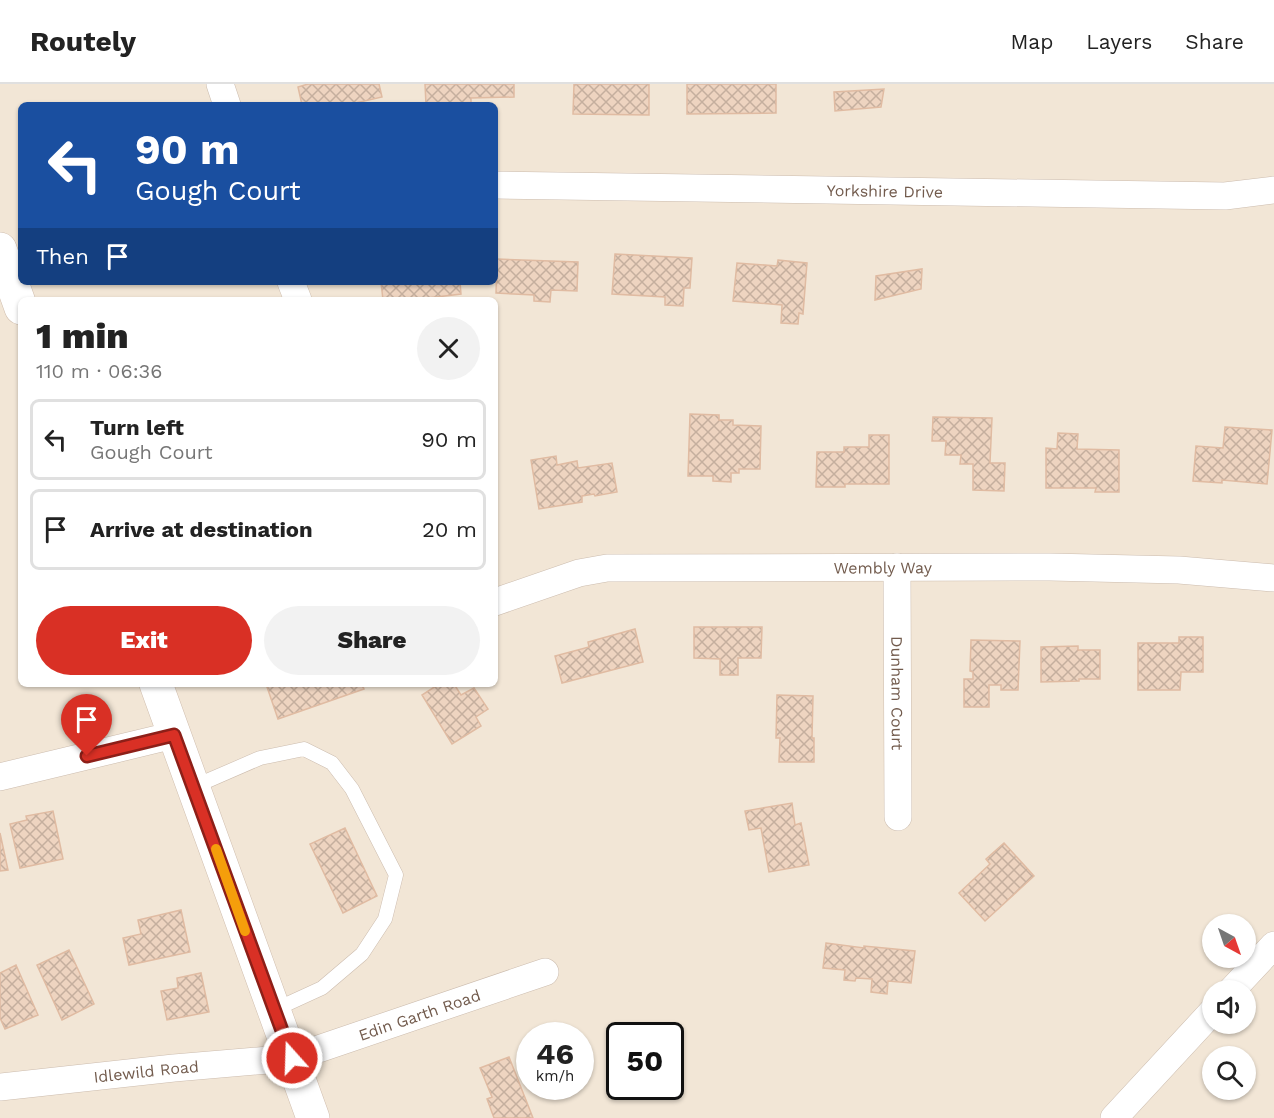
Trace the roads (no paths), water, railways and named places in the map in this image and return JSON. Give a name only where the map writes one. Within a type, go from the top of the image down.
[{"type":"main road","points":[[0,249],[11,292]]},
{"type":"main road","points":[[157,687],[313,1118]]},
{"type":"street","points":[[220,84],[226,102]]},
{"type":"street","name":"Yorkshire Drive","points":[[498,184],[1225,196],[1274,190]]},
{"type":"street","name":"Dunham Court","points":[[897,567],[898,817]]},
{"type":"street","name":"Wembly Way","points":[[498,601],[579,573],[607,568],[1050,567],[1179,570],[1274,578]]},
{"type":"street","points":[[0,777],[174,735]]},
{"type":"street","points":[[1241,980],[1274,945]]},
{"type":"street","name":"Edin Garth Road","points":[[292,1058],[545,972]]},
{"type":"street","points":[[1114,1118],[1202,1023]]},
{"type":"street","name":"Idlewild Road","points":[[0,1087],[292,1058]]},
{"type":"lane","points":[[193,787],[260,758],[304,749],[332,763],[352,789],[396,875],[385,919],[362,954],[322,988],[274,1010]]}]
